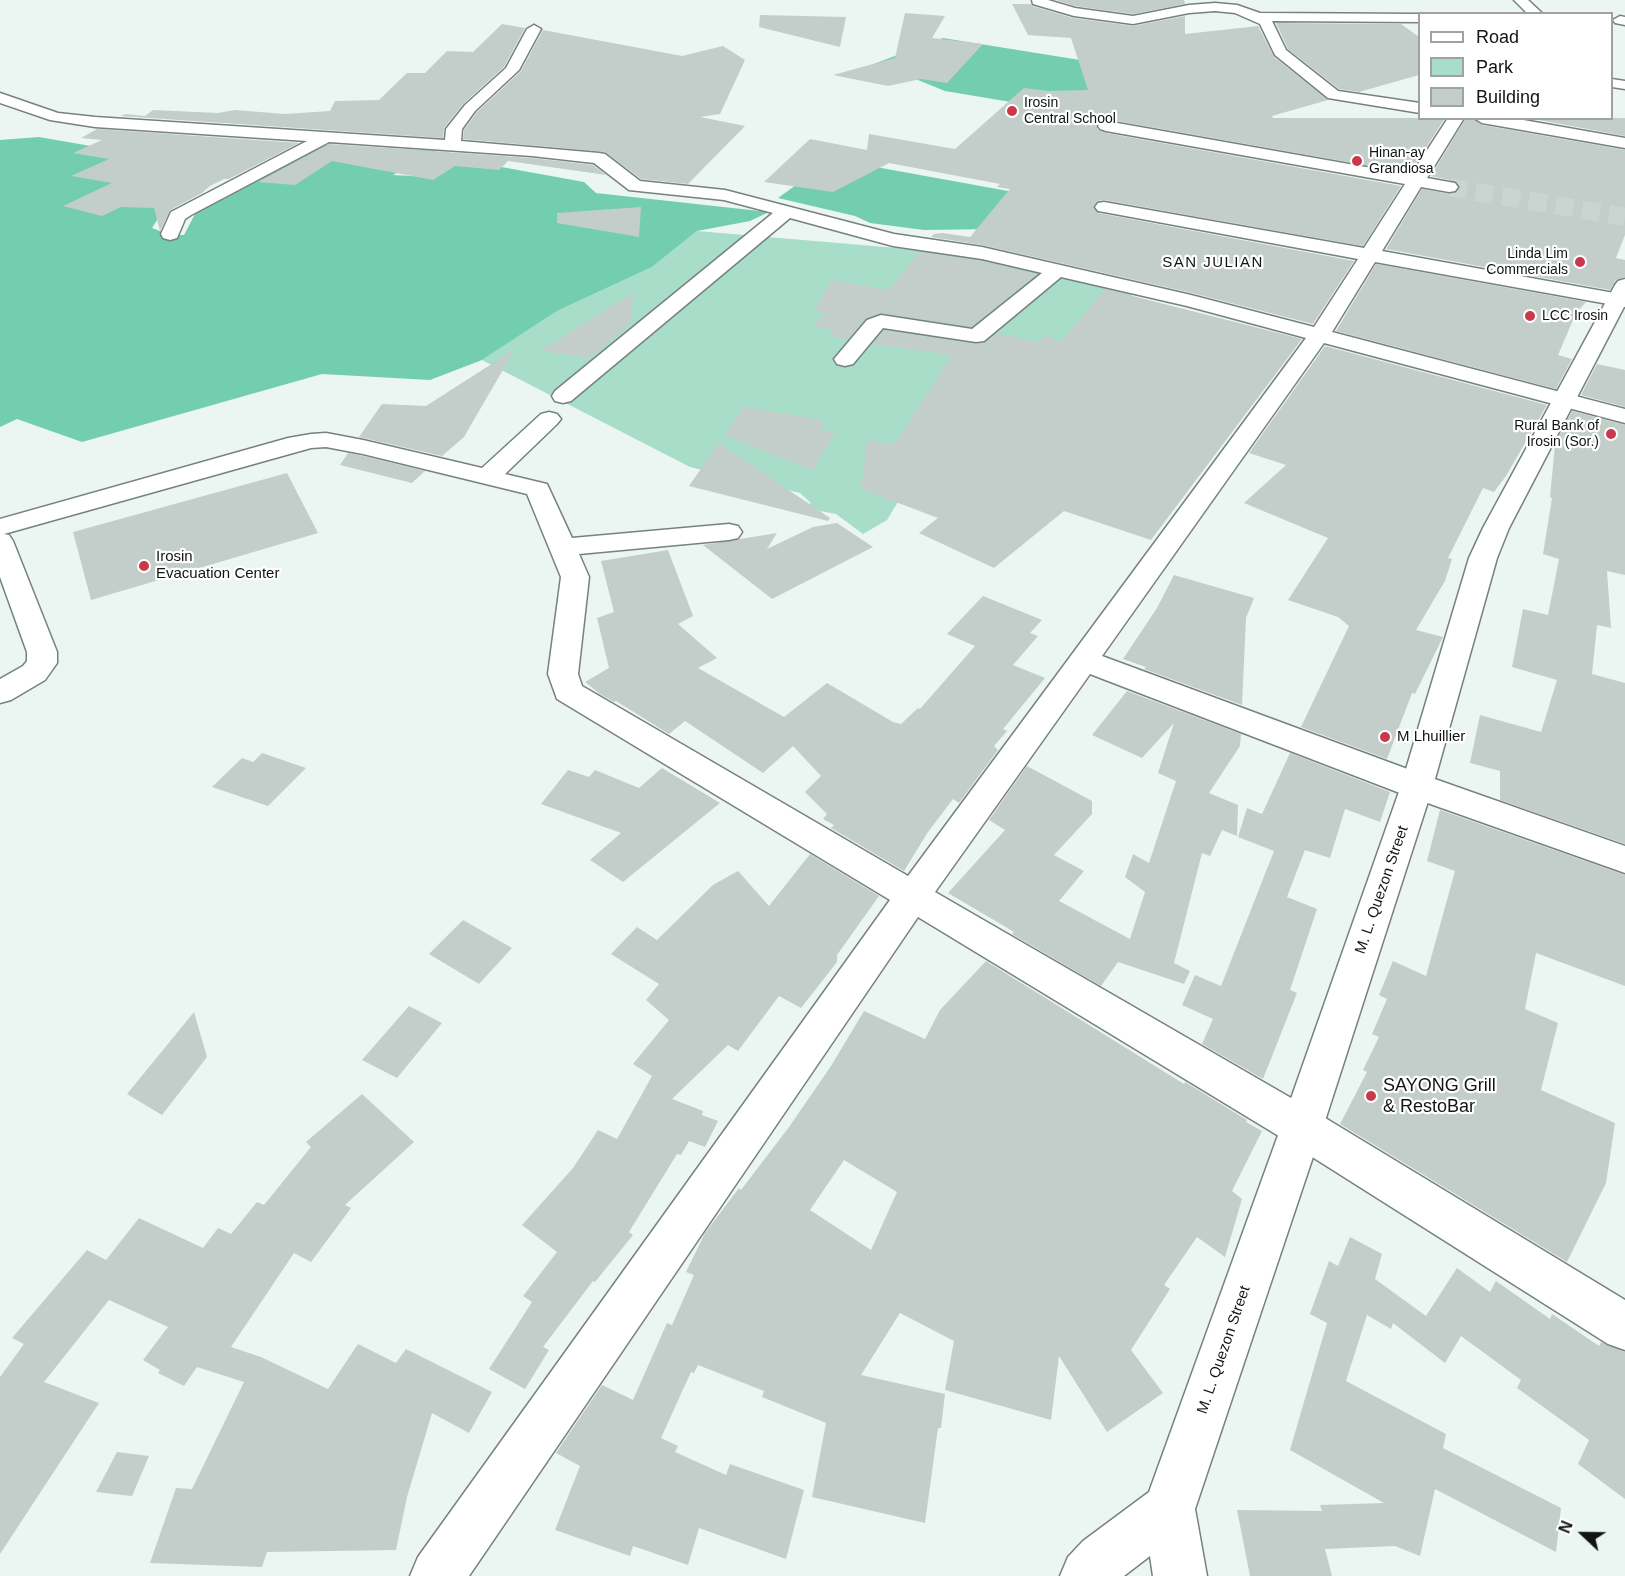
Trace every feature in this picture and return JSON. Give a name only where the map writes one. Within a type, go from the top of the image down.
[{"type":"street","points":[[1520,0],[1535,12]]},
{"type":"street","points":[[1038,1],[1074,12],[1133,20],[1151,15],[1215,7],[1237,9],[1266,22],[1280,52],[1333,95],[1418,108]]},
{"type":"street","points":[[1259,17],[1418,18]]},
{"type":"street","points":[[452,147],[454,129],[470,108],[512,70],[534,29]]},
{"type":"street","points":[[0,98],[56,117],[86,121],[532,151],[599,158],[635,186],[725,195],[893,240],[982,253],[1191,301],[1625,416]]},
{"type":"street","points":[[437,1576],[912,897],[1320,334],[1455,120]]},
{"type":"street","points":[[1493,120],[1625,143]]},
{"type":"street","points":[[1106,126],[1449,187]]},
{"type":"street","points":[[170,234],[177,216],[325,138]]},
{"type":"street","points":[[1104,207],[1370,255],[1622,296]]},
{"type":"street","points":[[563,396],[786,212]]},
{"type":"street","points":[[845,359],[874,324],[881,321],[976,336],[1057,270]]},
{"type":"street","name":"M. L. Quezon Street","points":[[1180,1576],[1169,1509],[1302,1127],[1417,786],[1483,558],[1496,528],[1622,296]]},
{"type":"street","points":[[489,475],[549,419]]},
{"type":"street","points":[[0,527],[297,443],[311,441],[326,440],[363,447],[489,475],[538,489],[564,546],[575,577],[563,674],[568,692],[1302,1127],[1625,1327]]},
{"type":"street","points":[[564,546],[729,532]]},
{"type":"street","points":[[0,542],[42,652],[42,663],[34,673],[0,693]]},
{"type":"street","points":[[1083,660],[1417,786],[1625,860]]},
{"type":"street","points":[[1087,1576],[1102,1560],[1169,1509]]},
{"type":"green space","points":[[943,38],[1217,82],[1011,102],[945,91],[913,78],[847,74]]},
{"type":"green space","points":[[39,137],[194,164],[201,191],[159,217],[152,228],[170,235],[184,235],[195,214],[326,145],[437,151],[393,175],[432,177],[463,160],[584,182],[596,193],[769,212],[750,221],[697,231],[652,267],[557,311],[482,360],[430,380],[322,374],[82,442],[17,419],[0,427],[0,140]]},
{"type":"green space","points":[[832,159],[1041,197],[994,229],[924,230],[870,223],[855,216],[778,198]]},
{"type":"green space","points":[[697,231],[944,252],[989,260],[1132,295],[1096,334],[902,495],[887,520],[863,534],[836,514],[804,508],[811,503],[800,493],[690,467],[482,360],[557,311],[652,267]]},
{"type":"building","points":[[1056,0],[1184,0],[1185,4],[1133,14],[1075,6]]},
{"type":"building","points":[[1012,4],[1031,4],[1073,18],[1133,26],[1185,16],[1185,34],[1258,26],[1274,57],[1328,100],[1272,116],[1273,118],[1444,120],[1410,173],[1106,119],[1096,125],[1098,130],[1106,133],[1401,186],[1363,246],[1104,200],[1098,201],[1093,206],[1098,213],[1354,261],[1313,324],[1192,293],[982,245],[931,237],[942,233],[970,237],[1010,189],[997,187],[1000,184],[889,163],[833,192],[764,182],[810,139],[867,150],[869,134],[955,149],[1024,88],[1048,91],[1088,90],[1071,38],[1028,35]]},
{"type":"building","points":[[905,13],[945,16],[932,38],[983,44],[947,83],[921,79],[888,86],[833,75],[895,58]]},
{"type":"building","points":[[760,15],[846,17],[840,47],[759,27]]},
{"type":"building","points":[[1276,23],[1401,24],[1418,36],[1418,75],[1359,92],[1339,89],[1288,49]]},
{"type":"building","points":[[502,24],[525,28],[504,67],[463,104],[444,128],[443,138],[121,116],[125,114],[145,116],[153,110],[218,113],[235,110],[285,114],[330,111],[335,101],[379,100],[407,73],[425,73],[447,51],[473,52]]},
{"type":"building","points":[[543,30],[682,56],[723,46],[745,60],[720,114],[700,117],[745,126],[688,184],[641,179],[605,152],[463,139],[464,130],[477,112],[521,71]]},
{"type":"building","points":[[1625,118],[1625,136],[1539,120]]},
{"type":"building","points":[[1465,120],[1475,120],[1482,125],[1625,150],[1625,235],[1616,258],[1625,260],[1625,277],[1616,280],[1610,290],[1386,249],[1422,189],[1449,194],[1455,193],[1460,188],[1455,181],[1431,176]]},
{"type":"building","points":[[97,129],[299,143],[229,179],[210,186],[202,193],[170,210],[160,231],[154,208],[121,207],[102,216],[63,206],[112,183],[71,176],[109,159],[73,153],[102,140],[81,138]]},
{"type":"building","points":[[329,144],[532,158],[593,165],[606,175],[508,161],[499,170],[455,166],[433,180],[332,161],[295,185],[258,182]]},
{"type":"building","points":[[641,207],[639,237],[557,223],[557,213]]},
{"type":"building","points":[[919,252],[982,261],[1037,274],[971,327],[881,313],[865,319],[847,340],[830,336],[834,330],[813,326],[825,312],[813,311],[832,280],[889,290]]},
{"type":"building","points":[[1376,264],[1586,302],[1576,313],[1558,355],[1572,359],[1556,389],[1336,331]]},
{"type":"building","points":[[1105,289],[1302,339],[1151,540],[1064,511],[994,568],[919,533],[938,518],[861,489],[867,440],[894,445],[952,355],[872,344],[884,330],[976,344],[985,343],[997,333],[1036,342],[1047,336],[1061,342]]},
{"type":"building","points":[[633,293],[630,324],[590,358],[540,351]]},
{"type":"building","points":[[1325,346],[1547,405],[1506,476],[1494,492],[1483,488],[1448,558],[1452,559],[1445,581],[1416,630],[1443,637],[1415,694],[1412,693],[1387,759],[1301,727],[1349,626],[1338,617],[1288,600],[1328,538],[1244,503],[1286,465],[1249,453]]},
{"type":"building","points":[[515,349],[464,437],[442,456],[359,437],[382,404],[426,406]]},
{"type":"building","points":[[1597,364],[1625,370],[1625,407],[1581,395]]},
{"type":"building","points":[[744,407],[823,420],[821,430],[835,433],[813,470],[724,435]]},
{"type":"building","points":[[1572,411],[1625,425],[1625,575],[1607,571],[1611,628],[1597,625],[1592,674],[1625,683],[1625,844],[1500,800],[1500,771],[1470,763],[1480,715],[1541,732],[1557,680],[1512,667],[1523,609],[1548,615],[1559,559],[1543,554],[1552,498],[1550,497],[1555,444]]},
{"type":"building","points":[[719,443],[830,518],[828,521],[689,486]]},
{"type":"building","points":[[348,453],[425,471],[412,483],[340,465]]},
{"type":"building","name":"Irosin Evacuation Center","points":[[287,473],[318,533],[91,600],[73,532]]},
{"type":"building","points":[[837,523],[873,547],[772,599],[703,545],[777,533],[767,549],[813,527]]},
{"type":"building","points":[[668,550],[693,616],[678,624],[717,658],[698,668],[784,717],[827,683],[893,722],[901,724],[918,708],[920,709],[975,646],[947,634],[983,596],[1042,620],[1030,633],[1038,636],[1013,665],[1045,678],[1003,729],[1007,731],[994,746],[998,750],[959,803],[953,799],[928,832],[904,871],[831,828],[834,825],[823,819],[827,814],[805,792],[821,776],[793,746],[763,773],[685,721],[669,734],[616,701],[600,694],[585,682],[609,668],[597,618],[614,612],[601,561]]},
{"type":"building","points":[[1174,575],[1254,598],[1246,618],[1242,705],[1123,659],[1157,608]]},
{"type":"building","points":[[1127,691],[1241,734],[1240,746],[1209,793],[1238,805],[1237,836],[1222,830],[1210,856],[1202,853],[1174,963],[1190,971],[1184,984],[1118,962],[1101,986],[948,893],[1005,830],[989,820],[1027,766],[1092,801],[1092,814],[1054,855],[1084,871],[1059,901],[1130,939],[1145,892],[1125,877],[1133,854],[1149,863],[1176,781],[1158,773],[1174,723],[1142,758],[1092,735]]},
{"type":"building","points":[[262,753],[306,768],[268,806],[212,787],[242,758],[253,762]]},
{"type":"building","points":[[1290,753],[1390,792],[1380,822],[1345,809],[1330,858],[1305,850],[1287,897],[1317,909],[1290,990],[1297,993],[1263,1079],[1202,1044],[1213,1019],[1182,1005],[1195,975],[1221,986],[1274,851],[1238,837],[1247,808],[1262,814]]},
{"type":"building","points":[[662,768],[720,803],[623,882],[590,860],[621,833],[541,804],[568,770],[589,777],[595,770],[639,788]]},
{"type":"building","points":[[1440,810],[1625,875],[1625,986],[1536,953],[1525,1009],[1558,1023],[1541,1090],[1615,1123],[1606,1183],[1567,1262],[1340,1124],[1367,1072],[1363,1070],[1379,1037],[1372,1034],[1387,999],[1379,995],[1393,961],[1426,976],[1455,871],[1427,861]]},
{"type":"building","points":[[810,854],[879,896],[837,955],[837,962],[801,1008],[779,996],[738,1051],[728,1045],[672,1099],[703,1111],[702,1115],[718,1121],[705,1147],[689,1141],[681,1155],[677,1154],[629,1232],[633,1235],[595,1282],[593,1281],[543,1347],[549,1350],[525,1389],[489,1369],[532,1302],[523,1296],[557,1252],[522,1225],[573,1168],[598,1130],[617,1139],[652,1076],[633,1064],[669,1020],[646,1000],[659,984],[611,954],[637,927],[657,940],[713,885],[738,871],[769,906]]},
{"type":"building","points":[[463,920],[512,948],[479,984],[429,954]]},
{"type":"building","points":[[986,961],[1262,1131],[1232,1191],[1242,1199],[1225,1257],[1197,1237],[1164,1285],[1170,1289],[1131,1350],[1163,1393],[1107,1432],[1059,1356],[1051,1420],[945,1390],[954,1341],[900,1313],[861,1375],[945,1394],[925,1523],[812,1497],[826,1423],[762,1397],[764,1391],[698,1365],[694,1373],[691,1372],[661,1438],[678,1446],[675,1452],[726,1475],[730,1464],[804,1490],[786,1559],[699,1528],[688,1565],[633,1546],[630,1556],[555,1530],[580,1466],[556,1453],[602,1385],[633,1400],[667,1323],[672,1325],[694,1275],[686,1272],[705,1233],[789,1127],[831,1066],[864,1011],[925,1039],[940,1010]],"holes":[[[844,1160],[897,1192],[871,1250],[810,1210]]]},
{"type":"building","points":[[409,1006],[442,1023],[397,1078],[362,1060]]},
{"type":"building","points":[[194,1012],[207,1057],[162,1115],[127,1094]]},
{"type":"building","points":[[362,1094],[414,1142],[345,1205],[351,1208],[311,1262],[294,1253],[231,1347],[261,1357],[328,1389],[358,1344],[396,1363],[406,1349],[492,1392],[469,1433],[432,1413],[407,1497],[396,1550],[267,1552],[262,1567],[150,1563],[176,1488],[192,1489],[244,1382],[197,1367],[184,1386],[158,1373],[160,1370],[143,1360],[168,1327],[109,1300],[44,1382],[99,1403],[0,1554],[0,1377],[24,1344],[12,1338],[87,1250],[106,1260],[139,1218],[203,1248],[218,1228],[231,1234],[257,1202],[264,1205],[311,1147],[306,1142]]},
{"type":"building","points":[[1350,1237],[1382,1254],[1375,1279],[1426,1316],[1457,1268],[1490,1292],[1496,1281],[1550,1319],[1552,1314],[1599,1346],[1601,1342],[1625,1352],[1625,1499],[1578,1464],[1589,1440],[1517,1388],[1521,1380],[1461,1336],[1445,1363],[1393,1323],[1391,1329],[1367,1315],[1346,1381],[1446,1434],[1443,1448],[1561,1508],[1556,1552],[1435,1489],[1420,1556],[1395,1546],[1325,1549],[1332,1576],[1250,1576],[1237,1510],[1322,1511],[1320,1505],[1384,1503],[1290,1450],[1327,1323],[1310,1314],[1329,1261],[1338,1266]]},
{"type":"building","points":[[117,1452],[149,1456],[132,1496],[96,1492]]},
{"type":"tunnel","points":[[1449,187],[1625,217]]},
{"type":"place","name":"Irosin Central School","points":[[1012,111]]},
{"type":"place","name":"Hinan-ay Grandiosa","points":[[1357,161]]},
{"type":"place","name":"Linda Lim Commercials","points":[[1580,262]]},
{"type":"place","name":"LCC Irosin","points":[[1530,316]]},
{"type":"place","name":"Rural Bank of Irosin (Sor.)","points":[[1611,434]]},
{"type":"place","name":"Irosin Evacuation Center","points":[[144,566]]},
{"type":"place","name":"M Lhuillier","points":[[1385,737]]},
{"type":"place","name":"SAYONG Grill & RestoBar","points":[[1371,1096]]},
{"type":"district","name":"SAN JULIAN","points":[[1213,263]]}]
